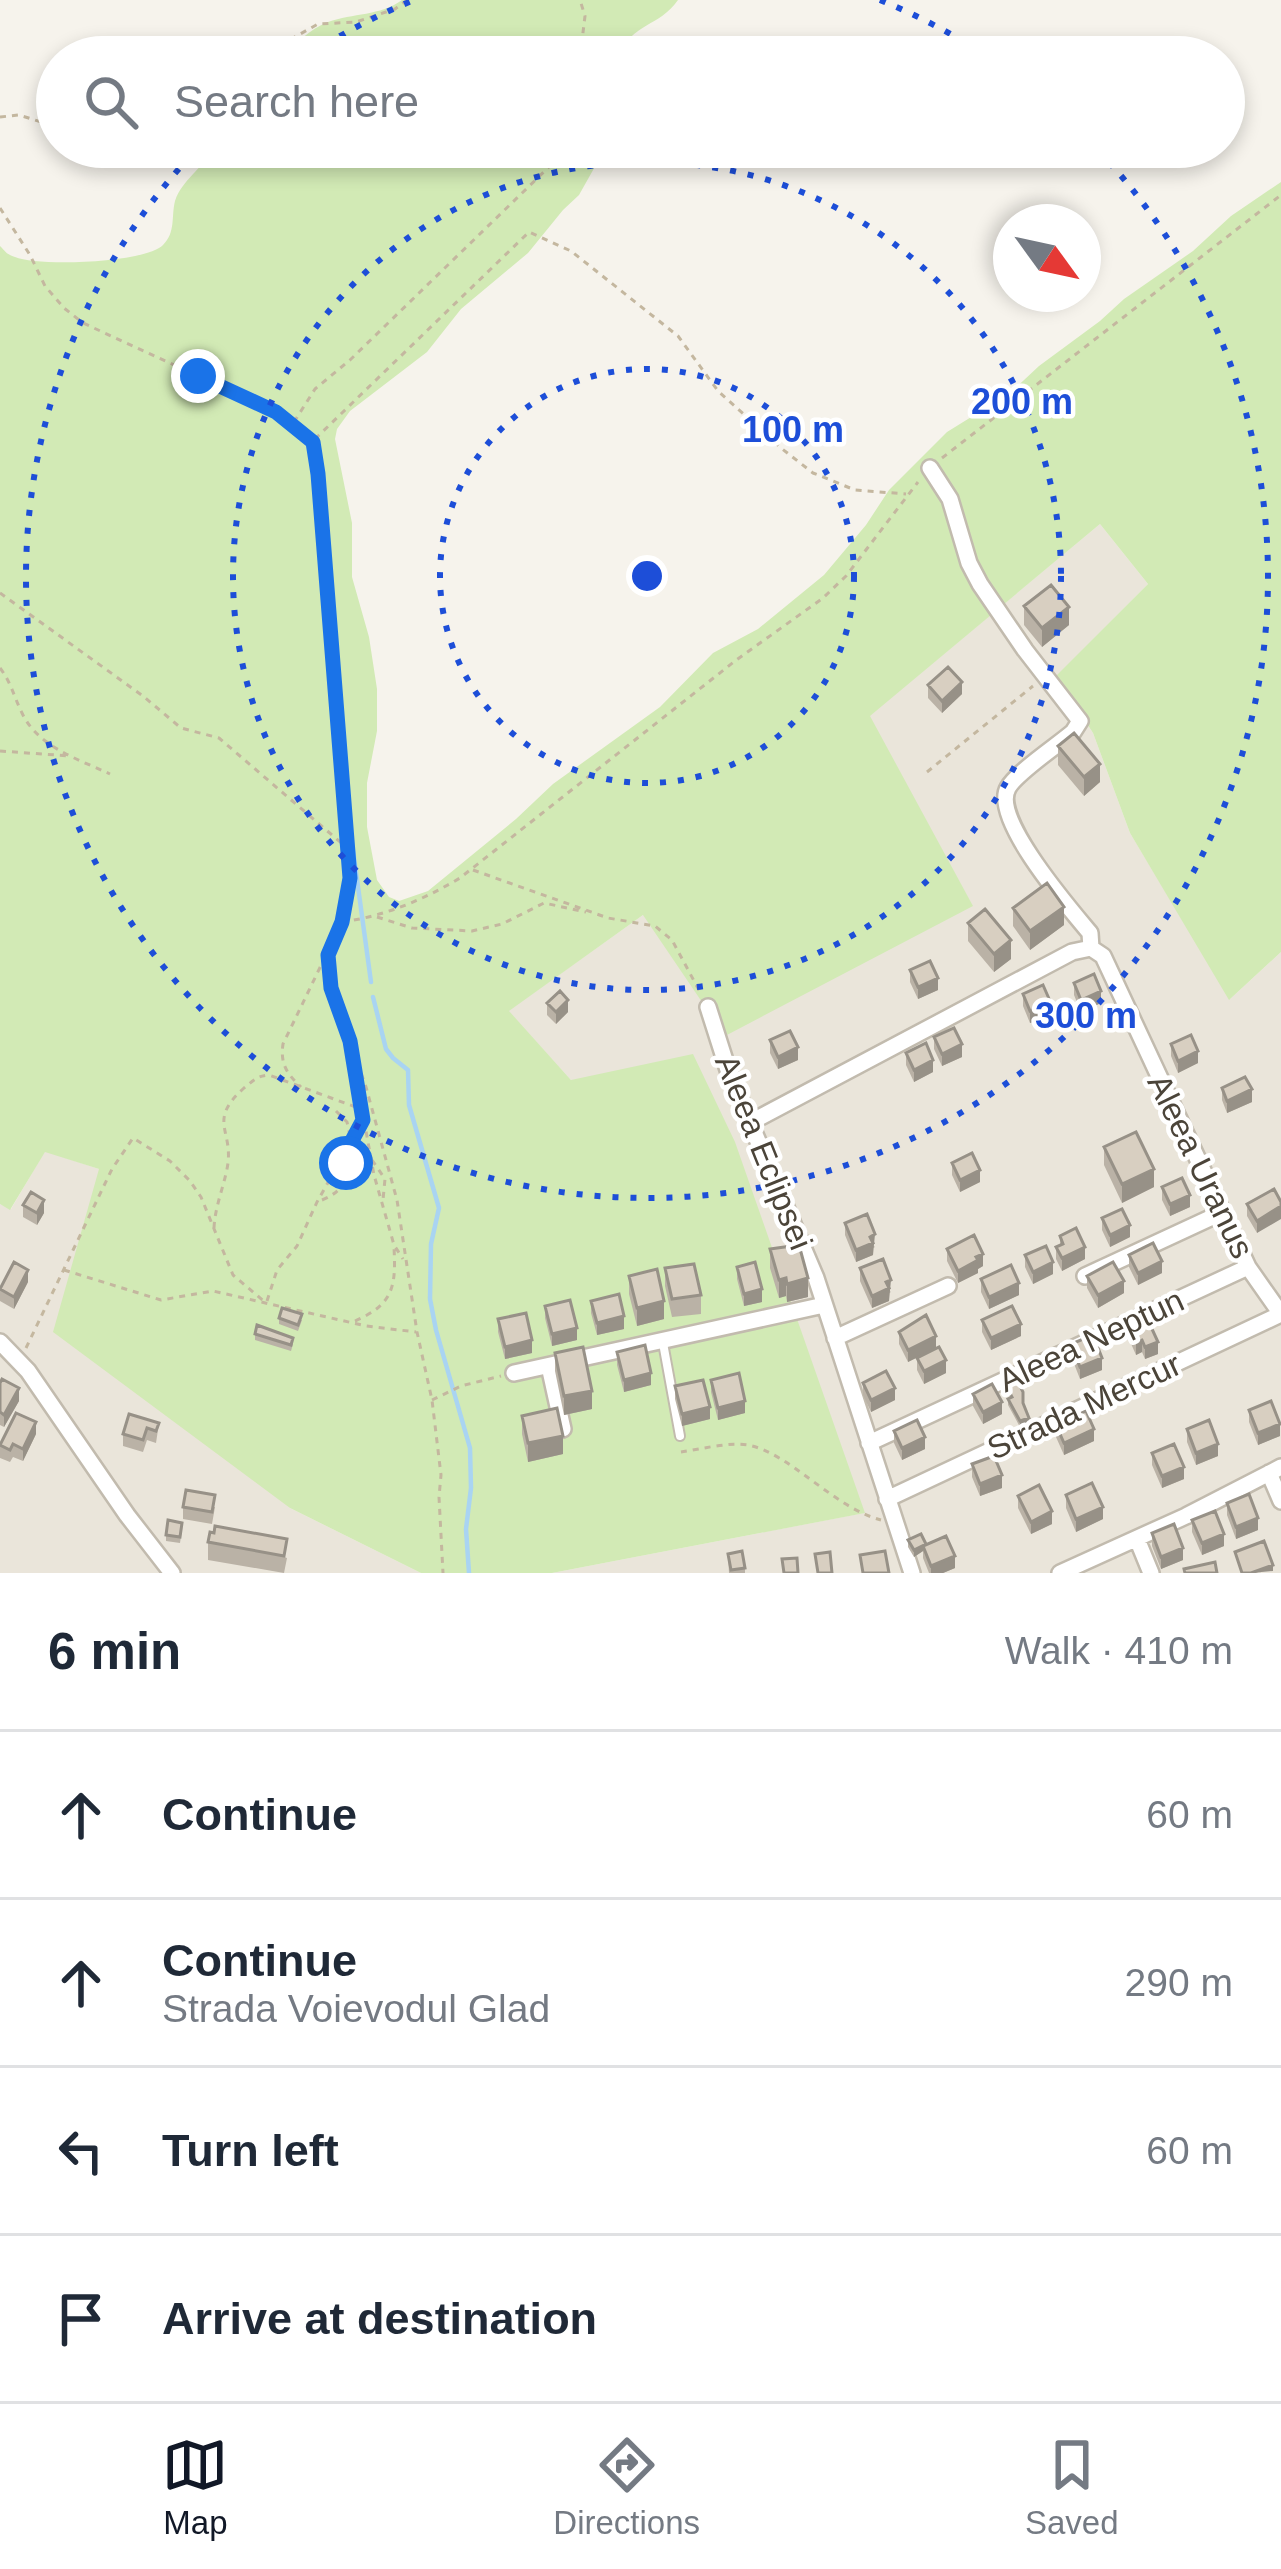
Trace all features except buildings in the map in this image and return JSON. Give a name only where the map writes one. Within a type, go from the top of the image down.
[{"type":"street","points":[[930,468],[950,499],[980,584],[1045,676]]},
{"type":"street","name":"Aleea Uranus","points":[[1045,676],[1078,715],[1078,726],[1012,782],[1006,790],[1005,808],[1018,837],[1103,956],[1221,1213],[1248,1267],[1281,1314]]},
{"type":"street","points":[[751,1123],[1072,952],[1094,949]]},
{"type":"street","name":"Aleea Eclipsei","points":[[707,1007],[729,1073],[793,1217],[912,1573]]},
{"type":"street","points":[[1085,1276],[1221,1213]]},
{"type":"street","name":"Aleea Neptun","points":[[869,1443],[1248,1267]]},
{"type":"street","points":[[835,1338],[949,1286]]},
{"type":"street","points":[[514,1373],[824,1305]]},
{"type":"street","name":"Strada Mercur","points":[[887,1499],[1281,1314]]},
{"type":"street","points":[[0,1342],[39,1386],[172,1573]]},
{"type":"street","points":[[549,1366],[563,1430]]},
{"type":"street","points":[[1060,1573],[1275,1470],[1281,1501]]},
{"type":"street","points":[[1137,1539],[1151,1573]]},
{"type":"lane","points":[[662,1340],[680,1436]]},
{"type":"path","points":[[297,36],[318,24],[356,22],[407,0]]},
{"type":"path","points":[[580,0],[585,16],[583,36]]},
{"type":"path","points":[[0,117],[20,115],[36,120]]},
{"type":"path","points":[[293,424],[315,388],[350,360],[548,168]]},
{"type":"path","points":[[342,922],[375,916],[440,890],[823,598],[930,468],[1281,196]]},
{"type":"path","points":[[0,208],[45,286],[83,323],[249,398],[313,442],[350,878],[342,922],[283,1044],[281,1059],[302,1087]]},
{"type":"path","points":[[313,442],[529,232],[572,250],[678,336],[718,391],[813,473],[855,490],[908,494]]},
{"type":"path","points":[[0,593],[181,728],[219,738],[348,848]]},
{"type":"path","points":[[0,668],[22,715],[37,734],[56,749],[110,774]]},
{"type":"path","points":[[928,772],[1045,676]]},
{"type":"path","points":[[0,751],[74,757]]},
{"type":"path","points":[[471,869],[593,913]]},
{"type":"path","points":[[375,916],[412,928],[472,931],[502,924],[544,903],[655,926],[672,940],[707,1007]]},
{"type":"path","points":[[328,955],[331,988],[366,1087],[397,1200],[432,1400],[441,1475],[443,1573]]},
{"type":"path","points":[[350,1041],[370,1159],[394,1245],[396,1278],[390,1293],[368,1315],[350,1322]]},
{"type":"path","points":[[215,1235],[216,1209],[228,1166],[222,1123],[228,1103],[262,1074],[362,1108]]},
{"type":"path","points":[[317,1202],[342,1188],[346,1177],[350,1127],[336,1112]]},
{"type":"path","points":[[266,1303],[278,1270],[297,1246],[363,1120]]},
{"type":"path","points":[[20,1362],[112,1169],[133,1138],[170,1161],[190,1181],[201,1196],[233,1275],[266,1303]]},
{"type":"path","points":[[370,1159],[385,1179],[382,1204]]},
{"type":"path","points":[[394,1245],[405,1263]]},
{"type":"path","points":[[62,1269],[161,1300],[213,1291],[417,1332]]},
{"type":"path","points":[[432,1400],[461,1386],[514,1373]]},
{"type":"path","points":[[681,1452],[748,1445],[874,1519],[895,1523]]},
{"type":"shaded area","points":[[1100,524],[1148,584],[1056,677],[1093,733],[1130,833],[1230,999],[1281,952],[1281,1573],[552,1573],[864,1513],[571,1080],[508,1011],[643,915],[972,905],[869,716]]},
{"type":"shaded area","points":[[45,1151],[99,1169],[290,1508],[421,1573],[0,1573],[0,1204],[11,1209]]},
{"type":"green space","points":[[402,0],[678,0],[632,36],[304,36],[337,19],[385,9]]},
{"type":"green space","points":[[199,168],[594,168],[579,195],[528,253],[461,309],[427,352],[350,411],[337,429],[352,523],[352,577],[377,689],[367,827],[377,880],[389,897],[399,901],[428,891],[553,784],[660,707],[713,653],[758,629],[824,575],[889,490],[947,432],[1010,393],[1124,299],[1281,182],[1281,952],[1229,1000],[1130,833],[1093,733],[1056,676],[1148,584],[1100,524],[870,716],[973,906],[725,1036],[643,915],[509,1011],[571,1080],[693,1054],[735,1142],[865,1513],[552,1573],[421,1573],[290,1508],[53,1332],[99,1169],[45,1152],[10,1210],[0,1204],[0,246],[15,257],[45,262],[91,262],[152,251],[167,240],[178,193]]},
{"type":"waterway","points":[[353,850],[371,982]]},
{"type":"waterway","points":[[373,997],[386,1049],[408,1070],[409,1105],[439,1208],[431,1244],[430,1299],[470,1448],[469,1573]]},
{"type":"route","points":[[198,376],[276,412],[313,442],[350,878],[342,922],[328,955],[331,988],[350,1041],[363,1120],[348,1148],[346,1163]]}]
